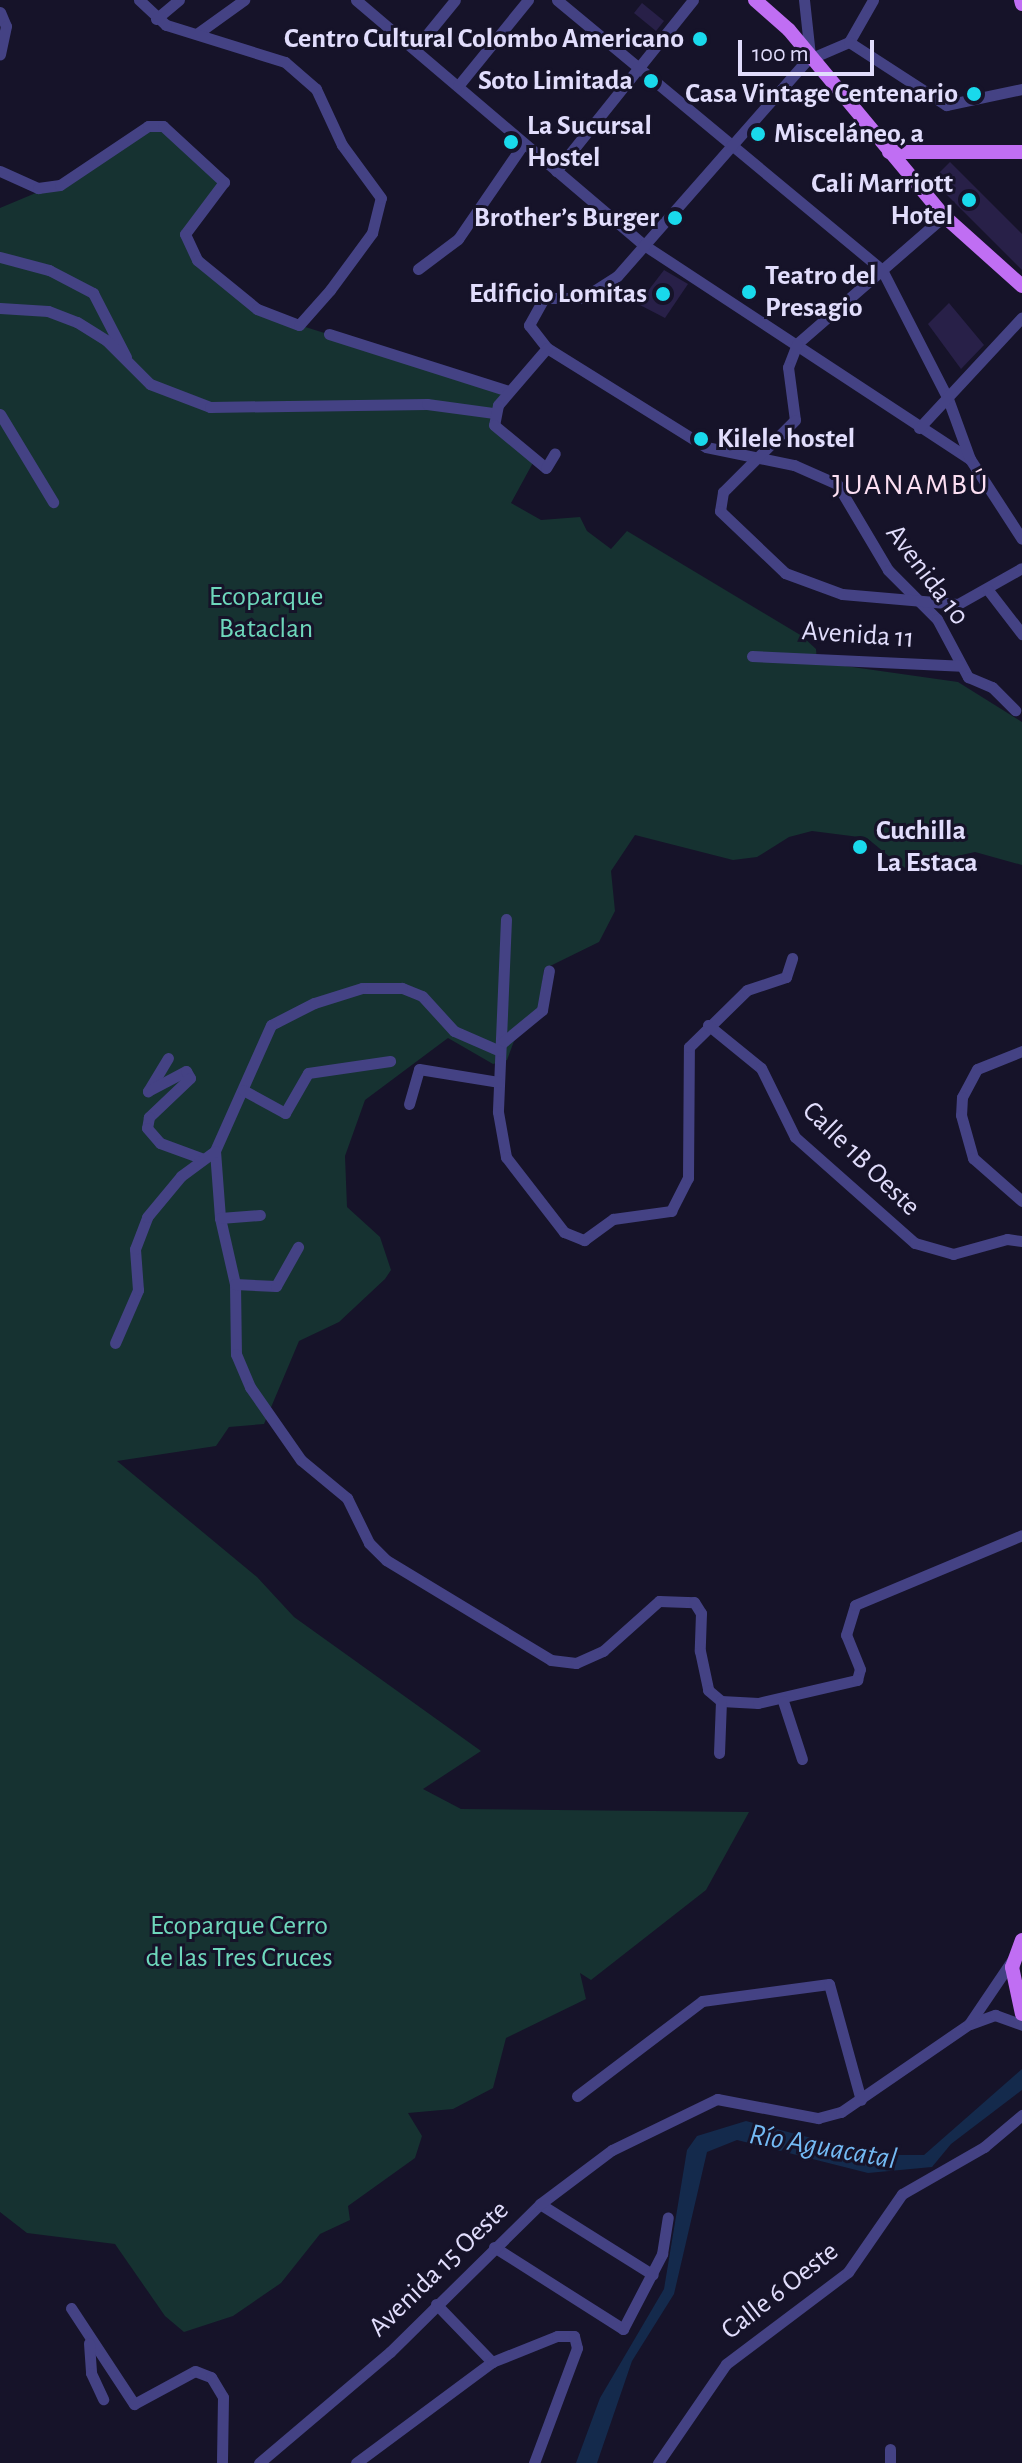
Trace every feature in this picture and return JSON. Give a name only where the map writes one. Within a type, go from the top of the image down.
[{"type":"main road","points":[[755,0],[810,57],[944,216],[1022,286]]},
{"type":"main road","points":[[889,152],[1022,152]]},
{"type":"main road","points":[[1019,1947],[1012,1967],[1022,2014]]},
{"type":"street","points":[[0,171],[38,188],[60,185],[148,126],[163,126],[224,182],[185,234],[187,248],[257,309],[299,325],[361,250],[380,216],[381,198],[303,75],[156,19],[139,0]]},
{"type":"street","points":[[156,19],[179,0]]},
{"type":"street","points":[[198,33],[244,0]]},
{"type":"street","points":[[356,0],[644,245],[970,459]]},
{"type":"street","points":[[415,49],[455,0]]},
{"type":"street","points":[[458,86],[528,0]]},
{"type":"street","points":[[557,0],[882,270],[948,399],[970,459],[1022,539]]},
{"type":"street","points":[[556,171],[693,0]]},
{"type":"street","points":[[804,0],[810,57]]},
{"type":"street","points":[[494,413],[547,348],[529,325],[537,304],[554,295],[599,292],[810,57],[849,42],[873,0]]},
{"type":"street","points":[[0,12],[6,26],[0,54]]},
{"type":"street","points":[[849,42],[946,105],[1022,89]]},
{"type":"street","points":[[418,269],[458,239],[524,143]]},
{"type":"street","points":[[760,460],[795,420],[788,367],[797,344],[944,216]]},
{"type":"street","points":[[0,257],[49,270],[93,293],[127,362]]},
{"type":"street","points":[[0,308],[48,311],[77,322],[164,391],[224,409],[427,404],[494,413]]},
{"type":"street","points":[[919,428],[1022,317]]},
{"type":"street","points":[[329,334],[514,386]]},
{"type":"street","name":"Avenida 10","points":[[547,348],[706,447],[794,465],[837,484],[888,570],[923,604],[961,666],[1015,710]]},
{"type":"street","points":[[494,413],[504,437],[546,468],[555,453]]},
{"type":"street","points":[[0,414],[53,502]]},
{"type":"street","name":"Avenida 11","points":[[760,460],[718,503],[726,522],[785,573],[842,594],[923,604],[966,603],[1022,568]]},
{"type":"street","points":[[988,590],[1022,634]]},
{"type":"street","name":"Avenida 11","points":[[752,656],[833,655],[961,666]]},
{"type":"street","points":[[506,919],[498,1082],[506,1157],[564,1232],[591,1239],[613,1219],[671,1211],[684,1193],[689,1159],[686,1056],[708,1025],[747,990],[786,977],[792,958]]},
{"type":"street","points":[[501,1047],[542,1010],[549,971]]},
{"type":"street","points":[[501,1047],[454,1031],[422,996],[402,988],[362,988],[292,1011],[271,1025],[215,1151],[220,1218],[235,1284],[236,1354],[250,1387],[301,1460],[347,1498],[369,1543],[386,1560],[551,1660],[576,1663],[603,1651],[659,1601],[694,1602],[704,1633],[702,1671],[708,1690],[721,1701],[783,1701],[857,1680],[860,1669],[846,1635],[848,1619],[863,1598],[1022,1535]]},
{"type":"street","name":"Calle 1B Oeste","points":[[708,1025],[761,1068],[795,1137],[915,1243],[953,1254],[1007,1239],[1022,1241]]},
{"type":"street","points":[[1022,1051],[992,1058],[977,1069],[962,1097],[961,1115],[973,1158],[1022,1201]]},
{"type":"street","points":[[168,1058],[148,1091],[186,1071],[190,1078],[149,1117],[147,1128],[160,1143],[201,1158]]},
{"type":"street","points":[[243,1090],[287,1112],[308,1073],[390,1061]]},
{"type":"street","points":[[409,1104],[419,1069],[498,1082]]},
{"type":"street","points":[[115,1343],[138,1290],[139,1233],[201,1158],[215,1151]]},
{"type":"street","points":[[220,1218],[260,1215]]},
{"type":"street","points":[[235,1284],[276,1286],[298,1247]]},
{"type":"street","points":[[719,1753],[721,1701]]},
{"type":"street","points":[[783,1701],[802,1759]]},
{"type":"street","points":[[969,2024],[1019,1947]]},
{"type":"street","points":[[577,2096],[702,2001],[829,1984],[861,2100]]},
{"type":"street","points":[[969,2024],[995,2015],[1022,2025]]},
{"type":"street","name":"Avenida 15 Oeste","points":[[259,2463],[390,2352],[540,2204],[612,2150],[662,2123],[717,2099],[818,2118],[861,2100],[969,2024]]},
{"type":"street","name":"Calle 6 Oeste","points":[[658,2463],[726,2364],[848,2272],[902,2194],[984,2147],[1022,2115]]},
{"type":"street","points":[[540,2204],[653,2275]]},
{"type":"street","points":[[494,2247],[623,2329],[653,2275],[668,2217]]},
{"type":"street","points":[[436,2304],[492,2362]]},
{"type":"street","points":[[71,2308],[89,2342],[134,2404],[195,2371],[211,2377],[223,2397],[222,2463]]},
{"type":"street","points":[[356,2463],[492,2362],[566,2334],[574,2336],[577,2348],[534,2463]]},
{"type":"street","points":[[89,2342],[91,2373],[103,2399]]},
{"type":"street","points":[[890,2449],[890,2463]]},
{"type":"green space","points":[[155,125],[223,177],[185,240],[244,298],[299,325],[509,391],[494,425],[535,459],[511,503],[541,520],[580,517],[587,531],[611,549],[627,531],[802,636],[816,649],[817,662],[958,682],[1022,722],[1022,865],[975,852],[903,868],[867,838],[812,831],[789,837],[757,857],[733,860],[635,835],[611,871],[615,911],[599,942],[544,969],[538,1017],[517,1033],[507,1060],[493,1064],[448,1038],[365,1100],[345,1156],[347,1207],[380,1237],[391,1270],[385,1279],[339,1322],[299,1341],[264,1424],[229,1427],[216,1446],[117,1461],[257,1577],[294,1617],[481,1751],[423,1789],[461,1809],[749,1812],[706,1890],[591,1980],[580,1973],[586,1999],[506,2038],[493,2088],[453,2109],[408,2113],[422,2136],[415,2158],[348,2206],[350,2220],[320,2234],[281,2283],[233,2316],[184,2332],[165,2316],[115,2244],[27,2233],[0,2212],[0,208],[50,187]]},
{"type":"water","name":"Río Aguacatal","points":[[1022,2069],[1022,2090],[951,2144],[932,2167],[868,2173],[737,2140],[707,2152],[674,2294],[632,2361],[597,2463],[576,2463],[600,2398],[664,2289],[687,2150],[697,2136],[746,2121],[877,2155],[924,2155]]},
{"type":"building","points":[[642,3],[664,21],[656,31],[634,13]]},
{"type":"building","name":"Cali Marriott Hotel","points":[[950,162],[1022,234],[1022,270],[932,180]]},
{"type":"building","name":"Edificio Lomitas","points":[[664,270],[688,284],[665,318],[638,304]]},
{"type":"building","points":[[949,303],[984,345],[961,369],[928,324]]},
{"type":"place","name":"Centro Cultural Colombo Americano","points":[[700,39]]},
{"type":"place","name":"Soto Limitada","points":[[651,81]]},
{"type":"place","name":"Casa Vintage Centenario","points":[[974,94]]},
{"type":"place","name":"Misceláneo, a","points":[[758,134]]},
{"type":"place","name":"La Sucursal Hostel","points":[[511,142]]},
{"type":"place","name":"Cali Marriott Hotel","points":[[969,200]]},
{"type":"place","name":"Brother’s Burger","points":[[675,218]]},
{"type":"place","name":"Teatro del Presagio","points":[[749,292]]},
{"type":"place","name":"Edificio Lomitas","points":[[663,294]]},
{"type":"place","name":"Kilele hostel","points":[[701,439]]},
{"type":"place","name":"Cuchilla La Estaca","points":[[860,847]]},
{"type":"district","name":"JUANAMBÚ","points":[[911,485]]},
{"type":"park label","name":"Ecoparque Bataclan","points":[[266,613]]},
{"type":"park label","name":"Ecoparque Cerro de las Tres Cruces","points":[[239,1942]]}]
